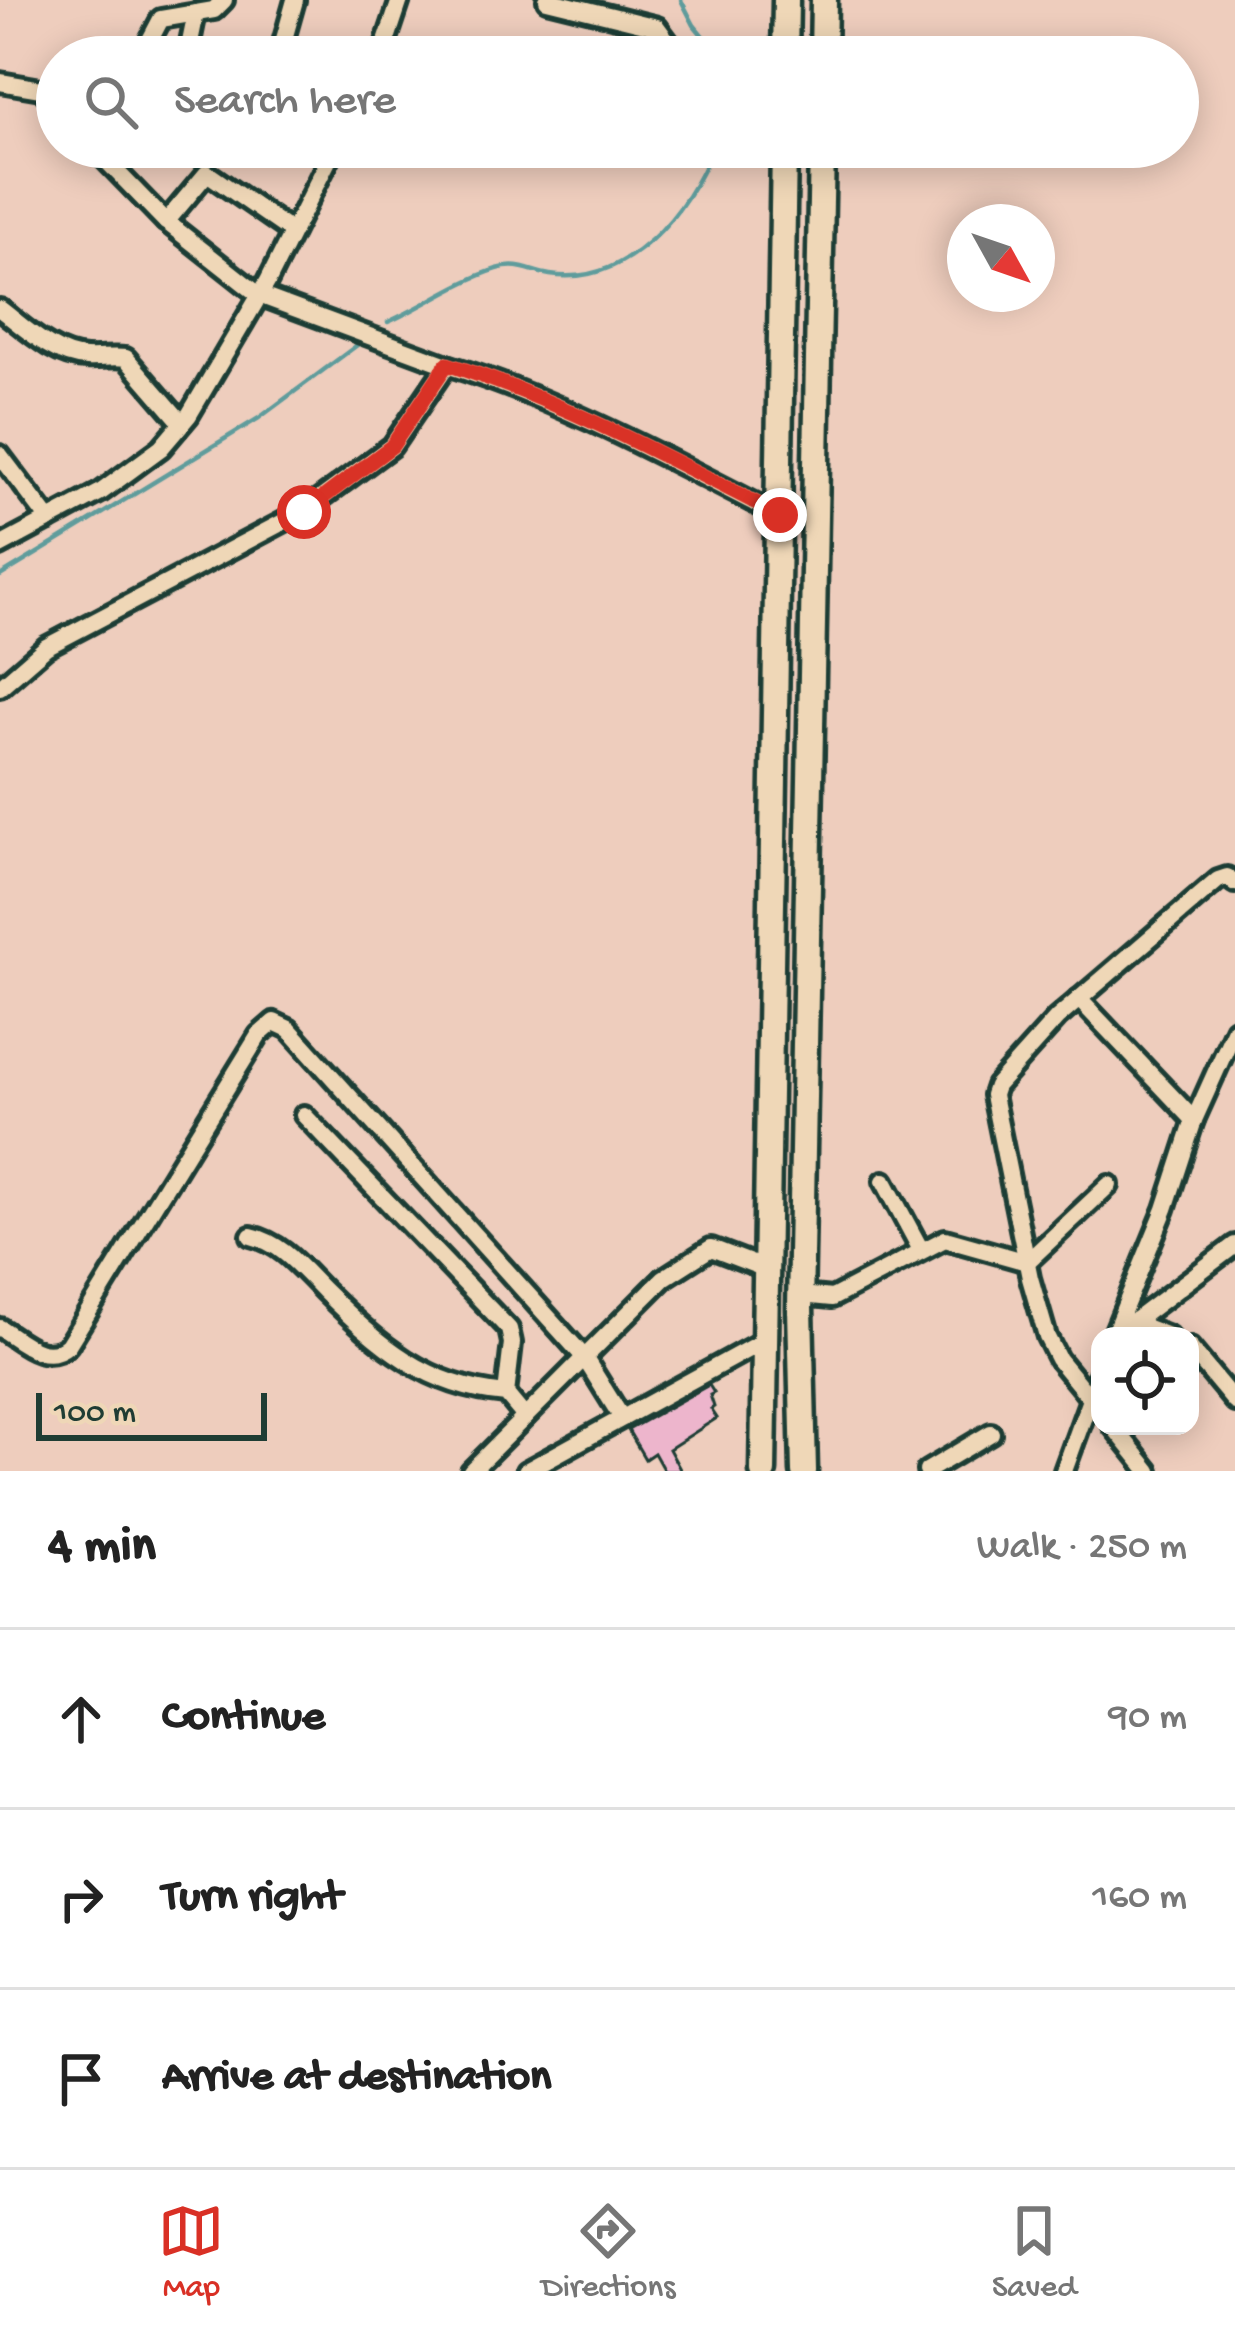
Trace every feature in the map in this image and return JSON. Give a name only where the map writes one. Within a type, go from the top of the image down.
[{"type":"highway","points":[[785,36],[786,0]]},
{"type":"highway","points":[[823,36],[824,0]]},
{"type":"highway","points":[[758,1468],[765,1340],[784,168]]},
{"type":"highway","points":[[805,1471],[800,1295],[822,168]]},
{"type":"street","points":[[151,36],[157,23],[214,10],[224,0]]},
{"type":"street","points":[[286,36],[295,0]]},
{"type":"street","points":[[387,36],[399,0]]},
{"type":"street","points":[[547,0],[657,27],[664,36]]},
{"type":"street","points":[[191,36],[196,14]]},
{"type":"street","points":[[0,82],[36,86]]},
{"type":"street","points":[[113,168],[166,222],[260,296],[498,381],[780,509]]},
{"type":"street","points":[[0,547],[101,492],[161,448],[182,423],[260,296],[323,168]]},
{"type":"street","points":[[166,222],[207,173],[292,232]]},
{"type":"street","points":[[0,309],[67,354],[126,358],[182,423]]},
{"type":"street","points":[[0,688],[46,647],[304,512],[392,446],[447,364]]},
{"type":"street","points":[[0,455],[49,520]]},
{"type":"street","points":[[1091,1399],[1052,1348],[1027,1262],[993,1095],[1036,1040],[1079,999],[1218,880],[1227,877],[1235,883]]},
{"type":"street","points":[[1079,999],[1194,1120]]},
{"type":"street","points":[[0,1328],[41,1354],[59,1353],[68,1345],[259,1035],[274,1022],[289,1030],[584,1357],[622,1418]]},
{"type":"street","points":[[1122,1325],[1194,1120],[1235,1029]]},
{"type":"street","points":[[304,1115],[508,1329],[512,1342],[506,1394]]},
{"type":"street","points":[[884,1180],[921,1250]]},
{"type":"street","points":[[1027,1262],[1109,1185]]},
{"type":"street","points":[[250,1236],[277,1245],[390,1351],[468,1390],[506,1394],[525,1417]]},
{"type":"street","points":[[800,1295],[832,1298],[937,1241],[953,1239],[1027,1262]]},
{"type":"street","points":[[1122,1325],[1235,1245]]},
{"type":"street","points":[[471,1471],[664,1278],[711,1248],[766,1269]]},
{"type":"street","points":[[526,1471],[765,1340]]},
{"type":"street","points":[[1199,1359],[1235,1402]]},
{"type":"street","points":[[1064,1471],[1091,1413]]},
{"type":"street","points":[[927,1471],[991,1433]]},
{"type":"street","points":[[1120,1435],[1149,1471]]},
{"type":"building","points":[[709,1385],[714,1393],[711,1409],[717,1418],[669,1449],[681,1471],[664,1471],[654,1453],[645,1459],[628,1430]]},
{"type":"waterway","points":[[681,0],[703,36]]},
{"type":"waterway","points":[[388,322],[505,267],[578,276],[605,269],[651,240],[688,196],[704,168]]},
{"type":"waterway","points":[[0,576],[259,418],[364,340]]},
{"type":"route","points":[[304,512],[392,446],[447,364],[498,381],[780,515]]}]
